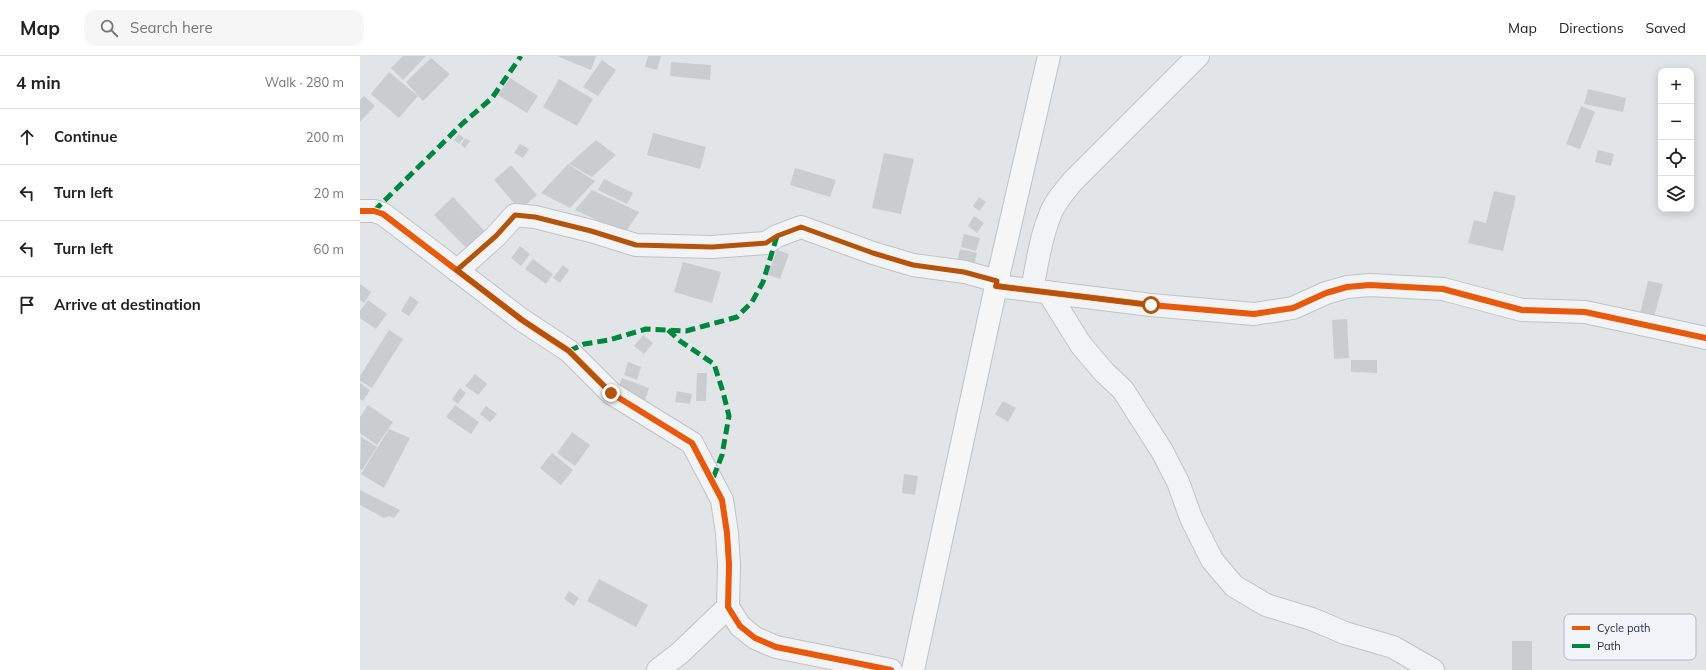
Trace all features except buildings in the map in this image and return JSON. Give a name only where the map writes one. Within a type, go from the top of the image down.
[{"type":"main road","points":[[913,670],[997,283],[1049,56]]},
{"type":"street","points":[[1198,56],[1072,182],[1058,200],[1050,214],[1044,234],[1040,291],[1081,345],[1104,372],[1123,390],[1140,420],[1162,451],[1178,482],[1191,518],[1212,560],[1234,586],[1266,605],[1312,619],[1345,633],[1393,647],[1433,670]]},
{"type":"street","points":[[360,211],[374,211],[383,214],[522,320],[569,351],[611,393],[692,443],[722,500],[727,533],[729,565],[728,608],[740,626],[754,638],[776,647],[891,670]]},
{"type":"street","points":[[457,270],[496,236],[515,215],[535,217],[591,231],[636,245],[712,247],[766,243],[777,236],[801,227],[873,253],[913,265],[964,272],[997,283],[1040,291],[1151,305],[1254,314],[1293,308],[1326,293],[1348,287],[1370,285],[1443,289],[1522,310],[1585,312],[1706,338]]},
{"type":"street","points":[[658,670],[680,653],[728,608]]},
{"type":"marked path","points":[[374,211],[463,123],[492,98],[521,56]]},
{"type":"marked path","points":[[569,351],[584,344],[609,340],[646,329],[686,331],[737,317],[752,302],[763,282],[777,236]]},
{"type":"marked path","points":[[668,330],[680,341],[714,364],[723,392],[729,416],[722,455],[712,481]]},
{"type":"cycle path","points":[[360,211],[374,211],[383,214],[522,320],[569,351],[611,393],[692,443],[722,500],[727,533],[729,565],[728,607],[740,626],[755,638],[776,647],[891,670]]},
{"type":"cycle path","points":[[996,286],[1151,305],[1254,314],[1293,308],[1326,293],[1347,287],[1370,285],[1443,289],[1522,310],[1585,312],[1706,338]]},
{"type":"route","points":[[611,393],[569,351],[522,320],[457,270],[496,236],[515,215],[535,217],[591,231],[636,245],[712,247],[766,243],[777,236],[801,227],[833,237],[873,253],[913,265],[964,272],[997,281],[996,286],[1151,305]]}]
